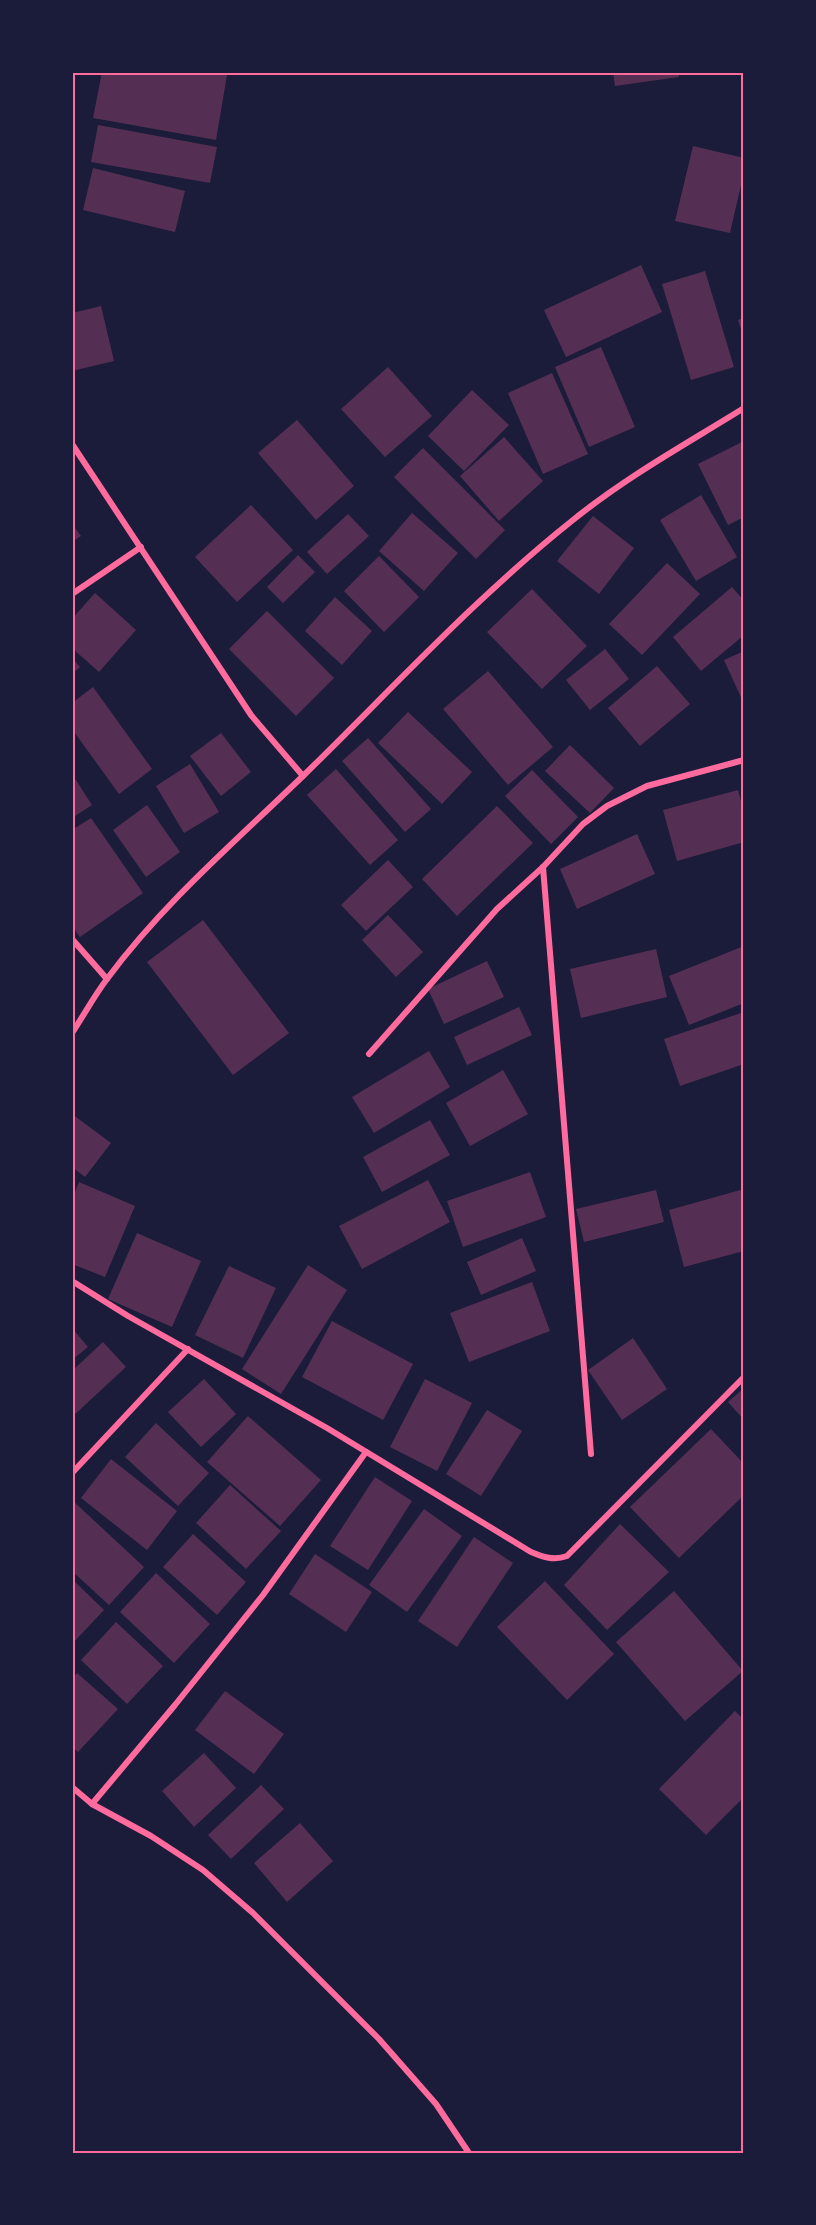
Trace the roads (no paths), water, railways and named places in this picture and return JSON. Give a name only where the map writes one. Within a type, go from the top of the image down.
[{"type":"street","points":[[72,1033],[107,979],[160,915],[213,860],[303,776],[494,587],[611,490],[744,408]]},
{"type":"street","points":[[72,444],[251,715],[303,776]]},
{"type":"street","points":[[72,594],[141,547]]},
{"type":"street","points":[[369,1054],[497,909],[543,867],[583,824],[607,806],[647,786],[744,760]]},
{"type":"street","points":[[543,867],[591,1454]]},
{"type":"street","points":[[72,939],[107,979]]},
{"type":"street","points":[[72,1281],[128,1316],[366,1452],[531,1552],[545,1557],[559,1559],[567,1556],[576,1548],[744,1377]]},
{"type":"street","points":[[72,1473],[188,1349]]},
{"type":"street","points":[[92,1804],[263,1595],[366,1452]]},
{"type":"street","points":[[72,1787],[92,1804],[151,1836],[203,1870],[253,1913],[379,2039],[436,2104],[469,2153]]}]
